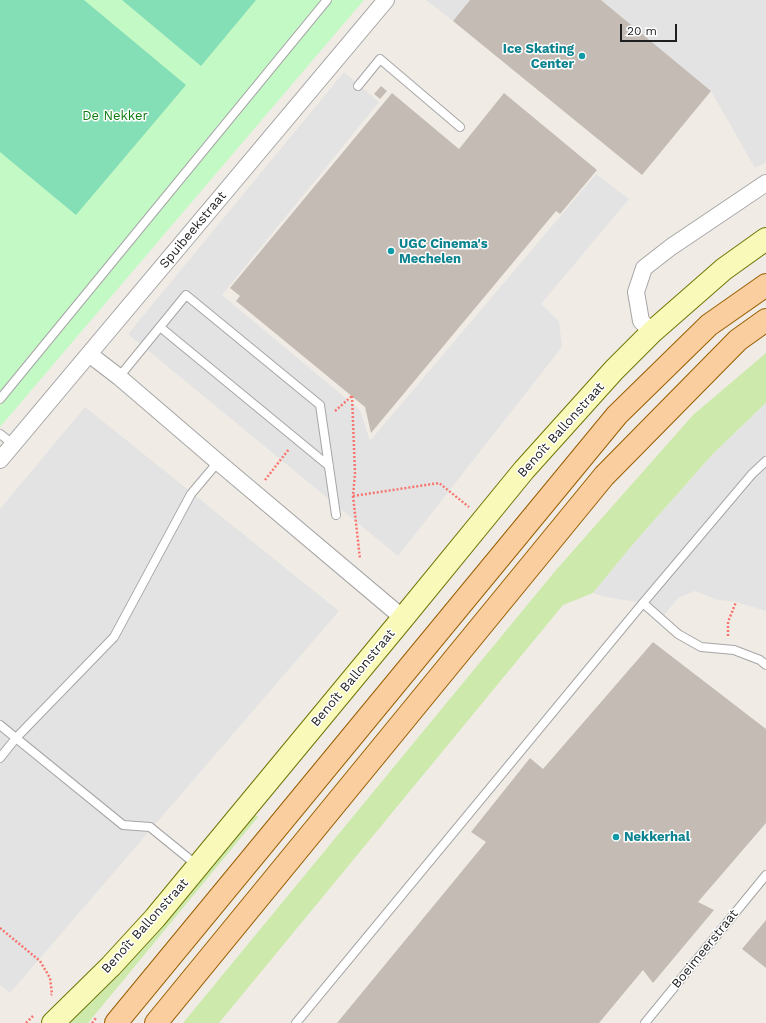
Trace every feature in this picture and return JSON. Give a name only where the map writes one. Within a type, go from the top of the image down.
[{"type":"main road","points":[[116,1023],[617,415],[709,325],[766,285]]},
{"type":"main road","points":[[156,1023],[604,476],[738,340],[766,320]]},
{"type":"street","name":"Spuibeekstraat","points":[[0,460],[386,0]]},
{"type":"street","points":[[652,332],[640,321],[636,292],[644,268],[671,247],[766,184]]},
{"type":"street","name":"Benoît Ballonstraat","points":[[44,1018],[111,966],[155,918],[524,470],[609,376],[652,332],[724,269],[766,239]]},
{"type":"street","points":[[89,354],[403,618]]},
{"type":"lane","points":[[0,399],[327,0]]},
{"type":"lane","points":[[358,86],[380,59],[460,127]]},
{"type":"lane","points":[[118,378],[186,295],[320,405],[336,515]]},
{"type":"lane","points":[[160,328],[329,466]]},
{"type":"lane","points":[[0,434],[13,444]]},
{"type":"lane","points":[[296,1023],[643,603],[752,474],[766,460]]},
{"type":"lane","points":[[0,758],[16,738],[114,637],[191,494],[218,462]]},
{"type":"lane","points":[[643,603],[678,634],[701,647],[734,650],[760,660],[766,665]]},
{"type":"lane","points":[[0,725],[123,825],[150,827],[198,866]]},
{"type":"lane","name":"Boeimeerstraat","points":[[645,1023],[766,874]]},
{"type":"path","points":[[352,396],[356,473],[353,496],[363,584]]},
{"type":"path","points":[[353,496],[439,484],[484,519]]},
{"type":"path","points":[[727,650],[728,622],[736,602]]},
{"type":"path","points":[[0,928],[40,961],[50,978],[52,994],[48,999]]},
{"type":"path","points":[[26,1023],[44,1018]]},
{"type":"green space","name":"De Nekker","points":[[0,0],[364,0],[0,427]]},
{"type":"green space","points":[[0,0],[84,0],[186,85],[76,215],[0,152]]},
{"type":"green space","points":[[122,0],[256,0],[201,66]]},
{"type":"green space","points":[[766,353],[766,403],[713,454],[635,542],[593,593],[563,605],[219,1023],[183,1023],[556,570],[693,415]]},
{"type":"green space","points":[[255,815],[258,817],[88,1023],[68,1023],[163,925]]},
{"type":"shaded area","points":[[426,0],[470,0],[453,21]]},
{"type":"shaded area","points":[[601,0],[766,0],[766,162],[755,168],[711,91]]},
{"type":"shaded area","points":[[344,72],[379,102],[222,295],[360,410],[370,441],[596,174],[629,199],[541,304],[559,321],[562,347],[398,556],[128,334]]},
{"type":"shaded area","points":[[766,403],[766,611],[736,602],[718,600],[695,591],[678,598],[661,619],[643,603],[605,597],[593,593],[635,542],[713,454]]},
{"type":"shaded area","points":[[85,407],[339,611],[10,993],[0,985],[0,509]]},
{"type":"building","name":"Ice Skating Center","points":[[470,0],[601,0],[711,91],[642,175],[453,21]]},
{"type":"building","points":[[381,86],[387,91],[380,99],[374,94]]},
{"type":"building","name":"UGC Cinema's Mechelen","points":[[392,93],[459,149],[504,93],[597,170],[560,214],[556,211],[371,433],[365,407],[236,301],[240,296],[230,288]]},
{"type":"building","name":"Nekkerhal","points":[[653,642],[766,729],[766,823],[698,902],[714,910],[653,983],[643,970],[599,1023],[337,1023],[486,842],[471,832],[530,758],[543,769]]},
{"type":"building","points":[[766,920],[766,968],[742,949]]},
{"type":"place","name":"Ice Skating Center","points":[[582,56]]},
{"type":"place","name":"UGC Cinema's Mechelen","points":[[391,251]]},
{"type":"place","name":"Nekkerhal","points":[[616,837]]}]
